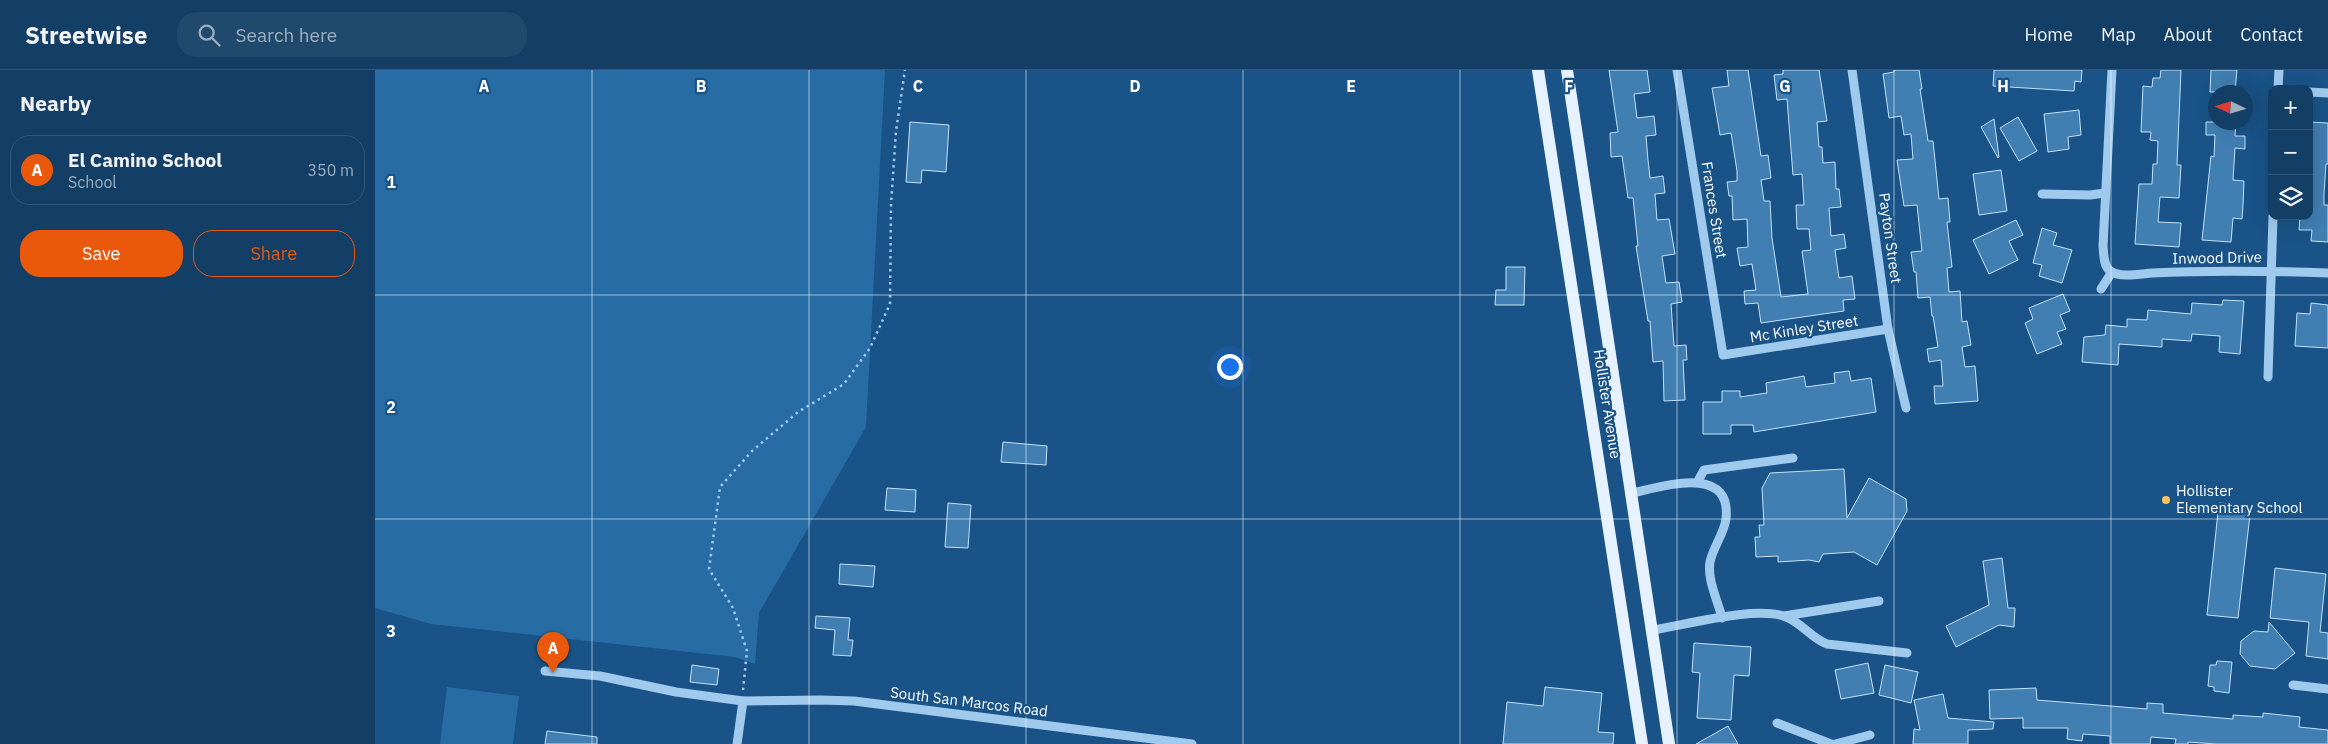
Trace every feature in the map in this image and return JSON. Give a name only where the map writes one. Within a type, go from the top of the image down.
[{"type":"main road","name":"Hollister Avenue","points":[[1538,70],[1642,744]]},
{"type":"main road","name":"Hollister Avenue","points":[[1567,70],[1669,744]]},
{"type":"street","name":"Frances Street","points":[[1677,70],[1723,355]]},
{"type":"street","name":"Payton Street","points":[[1852,70],[1889,329],[1906,408]]},
{"type":"street","points":[[2101,289],[2110,270],[2104,260],[2103,246],[2112,70]]},
{"type":"street","points":[[2278,85],[2279,70]]},
{"type":"street","points":[[2313,92],[2328,93]]},
{"type":"street","points":[[2042,194],[2090,195],[2105,193]]},
{"type":"street","points":[[2268,377],[2273,220]]},
{"type":"street","name":"Inwood Drive","points":[[2110,270],[2130,274],[2198,271],[2328,273]]},
{"type":"street","name":"Mc Kinley Street","points":[[1723,355],[1889,329]]},
{"type":"street","points":[[1698,482],[1704,470],[1793,458]]},
{"type":"street","points":[[1632,494],[1683,481],[1698,482],[1716,489],[1725,502],[1726,518],[1710,562],[1710,575],[1722,618]]},
{"type":"street","points":[[1653,630],[1753,614],[1785,616],[1879,601]]},
{"type":"street","points":[[1785,616],[1806,628],[1817,640],[1827,644],[1907,653]]},
{"type":"street","name":"South San Marcos Road","points":[[545,670],[600,676],[676,692],[743,701],[854,701],[1139,741],[1192,744]]},
{"type":"street","points":[[2293,685],[2328,689]]},
{"type":"street","points":[[737,744],[743,701]]},
{"type":"street","points":[[1777,723],[1831,744]]},
{"type":"street","points":[[1835,744],[1871,735]]},
{"type":"path","points":[[743,701],[747,651],[733,608],[709,569],[720,487],[752,451],[779,428],[799,412],[844,384],[870,348],[889,304],[891,205],[895,140],[905,70]]},
{"type":"shaded area","points":[[375,70],[885,70],[866,427],[759,613],[755,664],[735,657],[431,624],[375,608]]},
{"type":"shaded area","points":[[447,687],[519,696],[513,744],[440,744]]},
{"type":"building","points":[[1609,70],[1647,70],[1650,92],[1634,94],[1637,118],[1654,116],[1656,135],[1646,136],[1648,160],[1650,178],[1663,176],[1665,193],[1655,194],[1657,220],[1669,219],[1675,254],[1662,256],[1666,283],[1679,282],[1682,302],[1671,304],[1674,346],[1686,345],[1687,360],[1683,360],[1685,400],[1664,401],[1663,361],[1653,362],[1650,321],[1648,321],[1636,246],[1638,246],[1633,198],[1628,198],[1622,156],[1611,157],[1610,133],[1618,132]]},
{"type":"building","points":[[1727,70],[1748,70],[1761,156],[1768,155],[1771,178],[1761,180],[1764,201],[1770,201],[1772,238],[1781,297],[1808,294],[1802,251],[1811,250],[1809,229],[1797,229],[1796,205],[1804,205],[1802,174],[1793,175],[1787,99],[1777,100],[1774,75],[1783,74],[1783,70],[1819,70],[1827,121],[1817,122],[1819,147],[1822,147],[1823,163],[1835,162],[1836,189],[1839,189],[1841,207],[1829,208],[1831,236],[1844,234],[1846,248],[1835,250],[1839,278],[1852,276],[1855,299],[1843,300],[1844,311],[1761,323],[1758,303],[1745,304],[1744,291],[1756,290],[1752,264],[1740,266],[1737,248],[1748,247],[1747,219],[1733,220],[1732,196],[1729,196],[1727,182],[1737,181],[1737,171],[1731,133],[1720,135],[1712,88],[1729,86]]},
{"type":"building","points":[[1894,70],[1919,70],[1928,141],[1933,141],[1939,199],[1948,198],[1950,222],[1947,222],[1952,267],[1947,268],[1949,292],[1960,291],[1962,322],[1967,321],[1971,345],[1962,347],[1965,367],[1975,366],[1978,401],[1935,404],[1934,386],[1943,386],[1941,360],[1929,362],[1927,349],[1938,347],[1930,297],[1918,298],[1916,272],[1914,272],[1911,252],[1922,251],[1917,205],[1904,206],[1897,160],[1913,159],[1911,134],[1904,135],[1901,116],[1889,118],[1883,74],[1894,72]]},
{"type":"building","points":[[1994,70],[2082,70],[2081,82],[2075,81],[2074,91],[1993,86]]},
{"type":"building","points":[[2161,70],[2181,70],[2177,165],[2181,165],[2179,198],[2160,197],[2158,222],[2181,223],[2179,247],[2135,244],[2139,184],[2152,184],[2153,164],[2157,164],[2158,141],[2150,140],[2151,132],[2141,132],[2143,86],[2152,87],[2153,78],[2160,78]]},
{"type":"building","points":[[2211,70],[2237,70],[2236,85],[2210,85]]},
{"type":"building","points":[[2079,110],[2081,135],[2068,137],[2069,149],[2048,152],[2044,114]]},
{"type":"building","points":[[2018,117],[2037,151],[2019,161],[2000,128]]},
{"type":"building","points":[[1994,119],[1999,157],[1998,158],[1981,127]]},
{"type":"building","points":[[910,122],[949,125],[946,172],[922,170],[921,183],[906,182]]},
{"type":"building","points":[[2206,122],[2208,122],[2208,130],[2235,130],[2235,136],[2245,136],[2245,149],[2235,148],[2233,180],[2244,181],[2243,205],[2242,219],[2233,218],[2231,242],[2202,240],[2211,156],[2214,157],[2215,135],[2206,135]]},
{"type":"building","points":[[2313,122],[2328,123],[2328,164],[2326,164],[2324,205],[2328,205],[2328,242],[2311,241],[2312,230],[2299,230],[2300,220],[2313,220]]},
{"type":"building","points":[[2001,170],[2007,211],[1979,215],[1973,174]]},
{"type":"building","points":[[2016,220],[2023,235],[2009,241],[2018,260],[1989,274],[1973,240]]},
{"type":"building","points":[[2042,228],[2057,233],[2053,245],[2072,250],[2062,283],[2039,276],[2042,265],[2033,263]]},
{"type":"building","points":[[1506,267],[1525,267],[1524,305],[1495,305],[1496,290],[1506,290]]},
{"type":"building","points":[[2063,294],[2070,311],[2060,315],[2066,329],[2057,332],[2062,344],[2037,354],[2025,323],[2033,319],[2029,308]]},
{"type":"building","points":[[2223,300],[2244,301],[2240,354],[2219,352],[2220,336],[2192,334],[2191,341],[2162,339],[2162,347],[2119,344],[2118,365],[2082,362],[2084,337],[2105,335],[2106,325],[2127,327],[2127,319],[2147,320],[2148,310],[2191,314],[2192,303],[2222,305]]},
{"type":"building","points":[[2311,303],[2328,305],[2328,348],[2295,346],[2297,313],[2310,314]]},
{"type":"building","points":[[1849,371],[1851,381],[1871,378],[1876,412],[1754,432],[1753,425],[1731,425],[1731,434],[1703,434],[1703,402],[1722,402],[1722,391],[1740,391],[1740,397],[1767,393],[1766,383],[1804,376],[1806,387],[1835,383],[1834,373]]},
{"type":"building","points":[[1003,442],[1047,446],[1046,465],[1001,462]]},
{"type":"building","points":[[1844,469],[1847,518],[1869,478],[1906,499],[1907,511],[1877,565],[1854,552],[1823,554],[1819,562],[1809,560],[1778,562],[1778,556],[1756,557],[1755,537],[1760,537],[1759,525],[1764,525],[1762,488],[1770,473]]},
{"type":"building","points":[[887,488],[916,490],[915,512],[885,510]]},
{"type":"building","points":[[948,503],[971,505],[968,548],[945,547]]},
{"type":"building","points":[[2219,503],[2251,506],[2238,618],[2207,615]]},
{"type":"building","points":[[2002,558],[2008,608],[2015,608],[2014,627],[1999,625],[1956,647],[1946,626],[1989,605],[1983,561]]},
{"type":"building","points":[[840,564],[875,566],[873,587],[839,584]]},
{"type":"building","points":[[2275,568],[2326,574],[2320,632],[2328,633],[2328,659],[2306,656],[2309,622],[2270,618]]},
{"type":"building","points":[[816,616],[850,618],[848,640],[853,640],[851,656],[833,655],[835,630],[815,628]]},
{"type":"building","points":[[2269,622],[2295,653],[2275,669],[2250,666],[2240,654],[2241,641],[2254,631],[2268,632]]},
{"type":"building","points":[[1694,643],[1751,647],[1749,676],[1734,675],[1731,720],[1697,718],[1700,673],[1692,672]]},
{"type":"building","points":[[2217,661],[2232,662],[2229,693],[2214,691],[2214,687],[2208,686],[2210,665],[2216,665]]},
{"type":"building","points":[[1868,663],[1874,693],[1841,699],[1835,670]]},
{"type":"building","points":[[692,665],[719,669],[717,685],[690,682]]},
{"type":"building","points":[[1885,665],[1918,672],[1911,703],[1879,695]]},
{"type":"building","points":[[1545,687],[1602,693],[1598,732],[1614,733],[1613,744],[1503,744],[1507,702],[1543,706]]},
{"type":"building","points":[[2036,688],[2037,700],[2147,709],[2147,703],[2163,704],[2163,713],[2233,719],[2233,715],[2263,717],[2263,713],[2300,717],[2299,727],[2328,730],[2328,744],[2216,744],[2188,742],[2188,744],[2175,744],[2176,739],[2151,737],[2150,744],[2110,744],[2110,736],[2083,734],[2082,741],[2067,739],[2068,728],[2023,728],[2023,718],[1990,719],[1989,690]]},
{"type":"building","points":[[1943,694],[1948,718],[1994,722],[1993,729],[1968,730],[1968,744],[1913,744],[1914,729],[1920,730],[1914,700]]},
{"type":"building","points":[[1728,726],[1738,744],[1696,744]]},
{"type":"building","points":[[547,731],[597,737],[597,744],[545,744]]},
{"type":"place","name":"Hollister Elementary School","points":[[2166,500]]},
{"type":"place","name":"El Camino School","points":[[553,673]]}]
